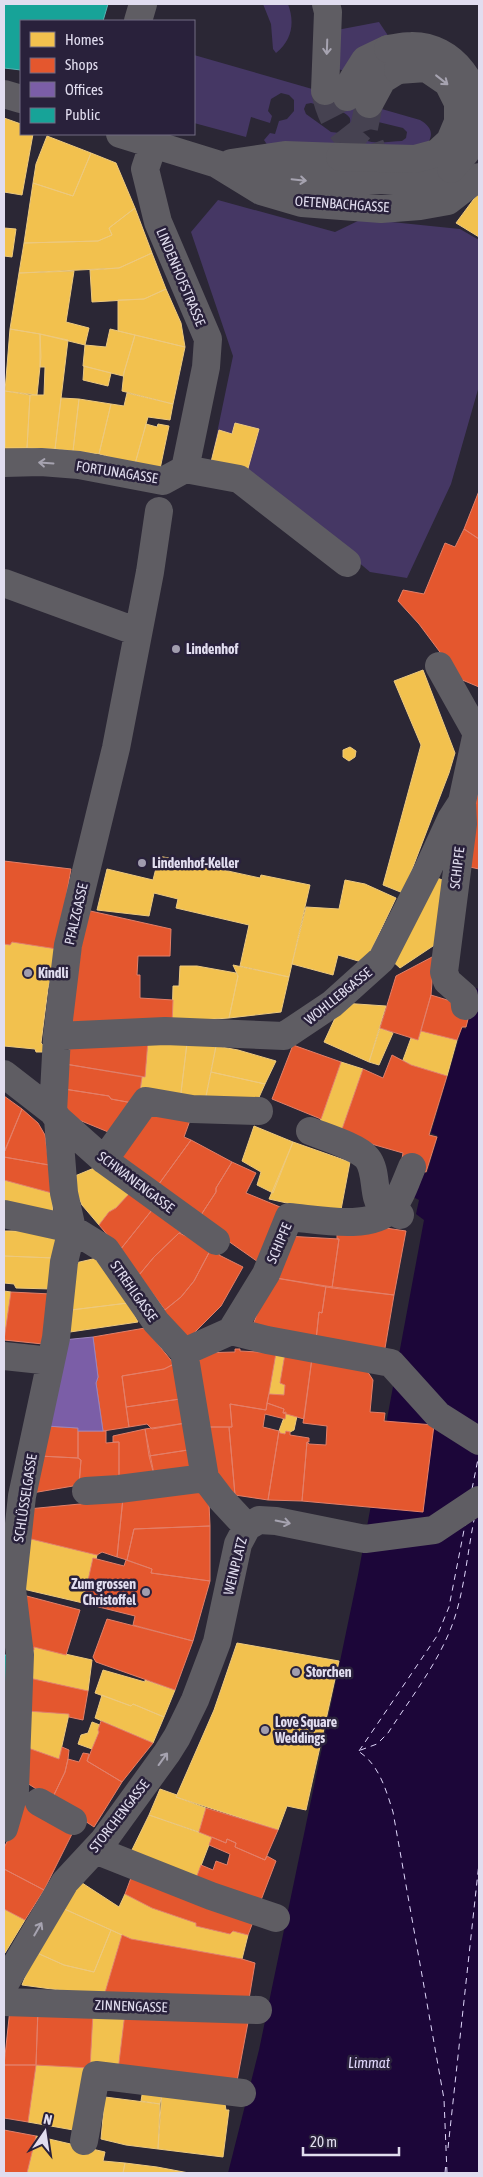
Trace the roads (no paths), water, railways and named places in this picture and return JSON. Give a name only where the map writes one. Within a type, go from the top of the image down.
[{"type":"street","points":[[138,20],[143,4]]},
{"type":"street","points":[[217,164],[285,155],[415,159],[437,153],[450,141],[458,122],[458,103],[448,83],[426,68],[393,59],[365,60],[353,79],[347,97],[326,4]]},
{"type":"street","points":[[217,164],[265,176],[308,181],[430,179],[450,170],[469,149],[478,129],[479,106],[472,83],[458,65],[439,52],[412,45],[393,59]]},
{"type":"street","points":[[4,94],[20,98]]},
{"type":"street","name":"OETENBACHGASSE","points":[[123,135],[217,164],[261,192],[302,203],[381,209],[420,206],[448,201],[479,177]]},
{"type":"street","name":"LINDENHOFSTRASSE","points":[[152,145],[145,169],[158,222],[208,339],[206,367],[167,490]]},
{"type":"street","name":"FORTUNAGASSE","points":[[4,463],[41,462],[79,465],[167,490],[239,479],[347,563]]},
{"type":"street","points":[[4,583],[138,632],[167,490]]},
{"type":"street","name":"PFALZGASSE","points":[[56,1116],[57,1036],[68,945],[116,748],[138,632]]},
{"type":"street","points":[[439,666],[478,727]]},
{"type":"street","name":"SCHIPFE","points":[[465,1006],[464,996],[447,981],[444,972],[463,824],[462,802],[478,727]]},
{"type":"street","name":"WOHLLEBGASSE","points":[[57,1036],[165,1031],[284,1036],[332,1004],[382,959],[427,872],[451,819],[462,802]]},
{"type":"street","points":[[4,1074],[56,1116],[64,1193],[72,1229]]},
{"type":"street","points":[[104,1160],[146,1101],[192,1108],[259,1111]]},
{"type":"street","name":"SCHWANENGASSE","points":[[56,1116],[104,1160],[216,1241]]},
{"type":"street","points":[[310,1131],[355,1150],[366,1157],[374,1174],[378,1202],[394,1213],[412,1167]]},
{"type":"street","name":"SCHIPFE","points":[[231,1331],[257,1268],[289,1217],[352,1222],[394,1213]]},
{"type":"street","name":"STREHLGASSE","points":[[4,1214],[72,1229],[106,1250],[156,1322],[184,1352]]},
{"type":"street","name":"SCHLÜSSELGASSE","points":[[4,1828],[10,1813],[26,1796],[20,1655],[12,1589],[18,1496],[47,1360],[56,1338],[64,1262],[72,1229]]},
{"type":"street","points":[[248,1526],[221,1499],[205,1478],[184,1352],[231,1331],[267,1340],[390,1362],[438,1415],[479,1441]]},
{"type":"street","points":[[4,1356],[47,1360]]},
{"type":"street","points":[[86,1491],[119,1489],[205,1478]]},
{"type":"street","name":"WEINPLATZ","points":[[218,1638],[238,1544],[248,1526],[260,1520],[276,1521],[365,1539],[434,1530],[479,1500]]},
{"type":"street","name":"STORCHENGASSE","points":[[7,1974],[65,1882],[99,1845],[177,1737],[195,1700],[218,1638]]},
{"type":"street","points":[[26,1796],[76,1823],[99,1845],[211,1896],[276,1918]]},
{"type":"street","name":"ZINNENGASSE","points":[[4,2002],[258,2010]]},
{"type":"street","points":[[84,2141],[96,2075],[242,2093]]},
{"type":"water","name":"Limmat","points":[[475,988],[479,989],[479,2173],[228,2173],[259,2050],[358,1575],[424,1220],[416,1214],[419,1200],[411,1196],[418,1171],[427,1173],[438,1136],[431,1133],[462,1028],[466,1029],[469,1018],[466,1017]]},
{"type":"tunnel","points":[[325,91],[337,124],[372,158],[384,164]]},
{"type":"tunnel","points":[[369,104],[364,128],[376,161]]},
{"type":"place","name":"Lindenhof","points":[[176,649]]},
{"type":"place","name":"Lindenhof-Keller","points":[[142,863]]},
{"type":"place","name":"Kindli","points":[[28,973]]},
{"type":"place","name":"Zum grossen Christoffel","points":[[146,1592]]},
{"type":"place","name":"Storchen","points":[[296,1672]]},
{"type":"place","name":"Love Square Weddings","points":[[265,1730]]}]
